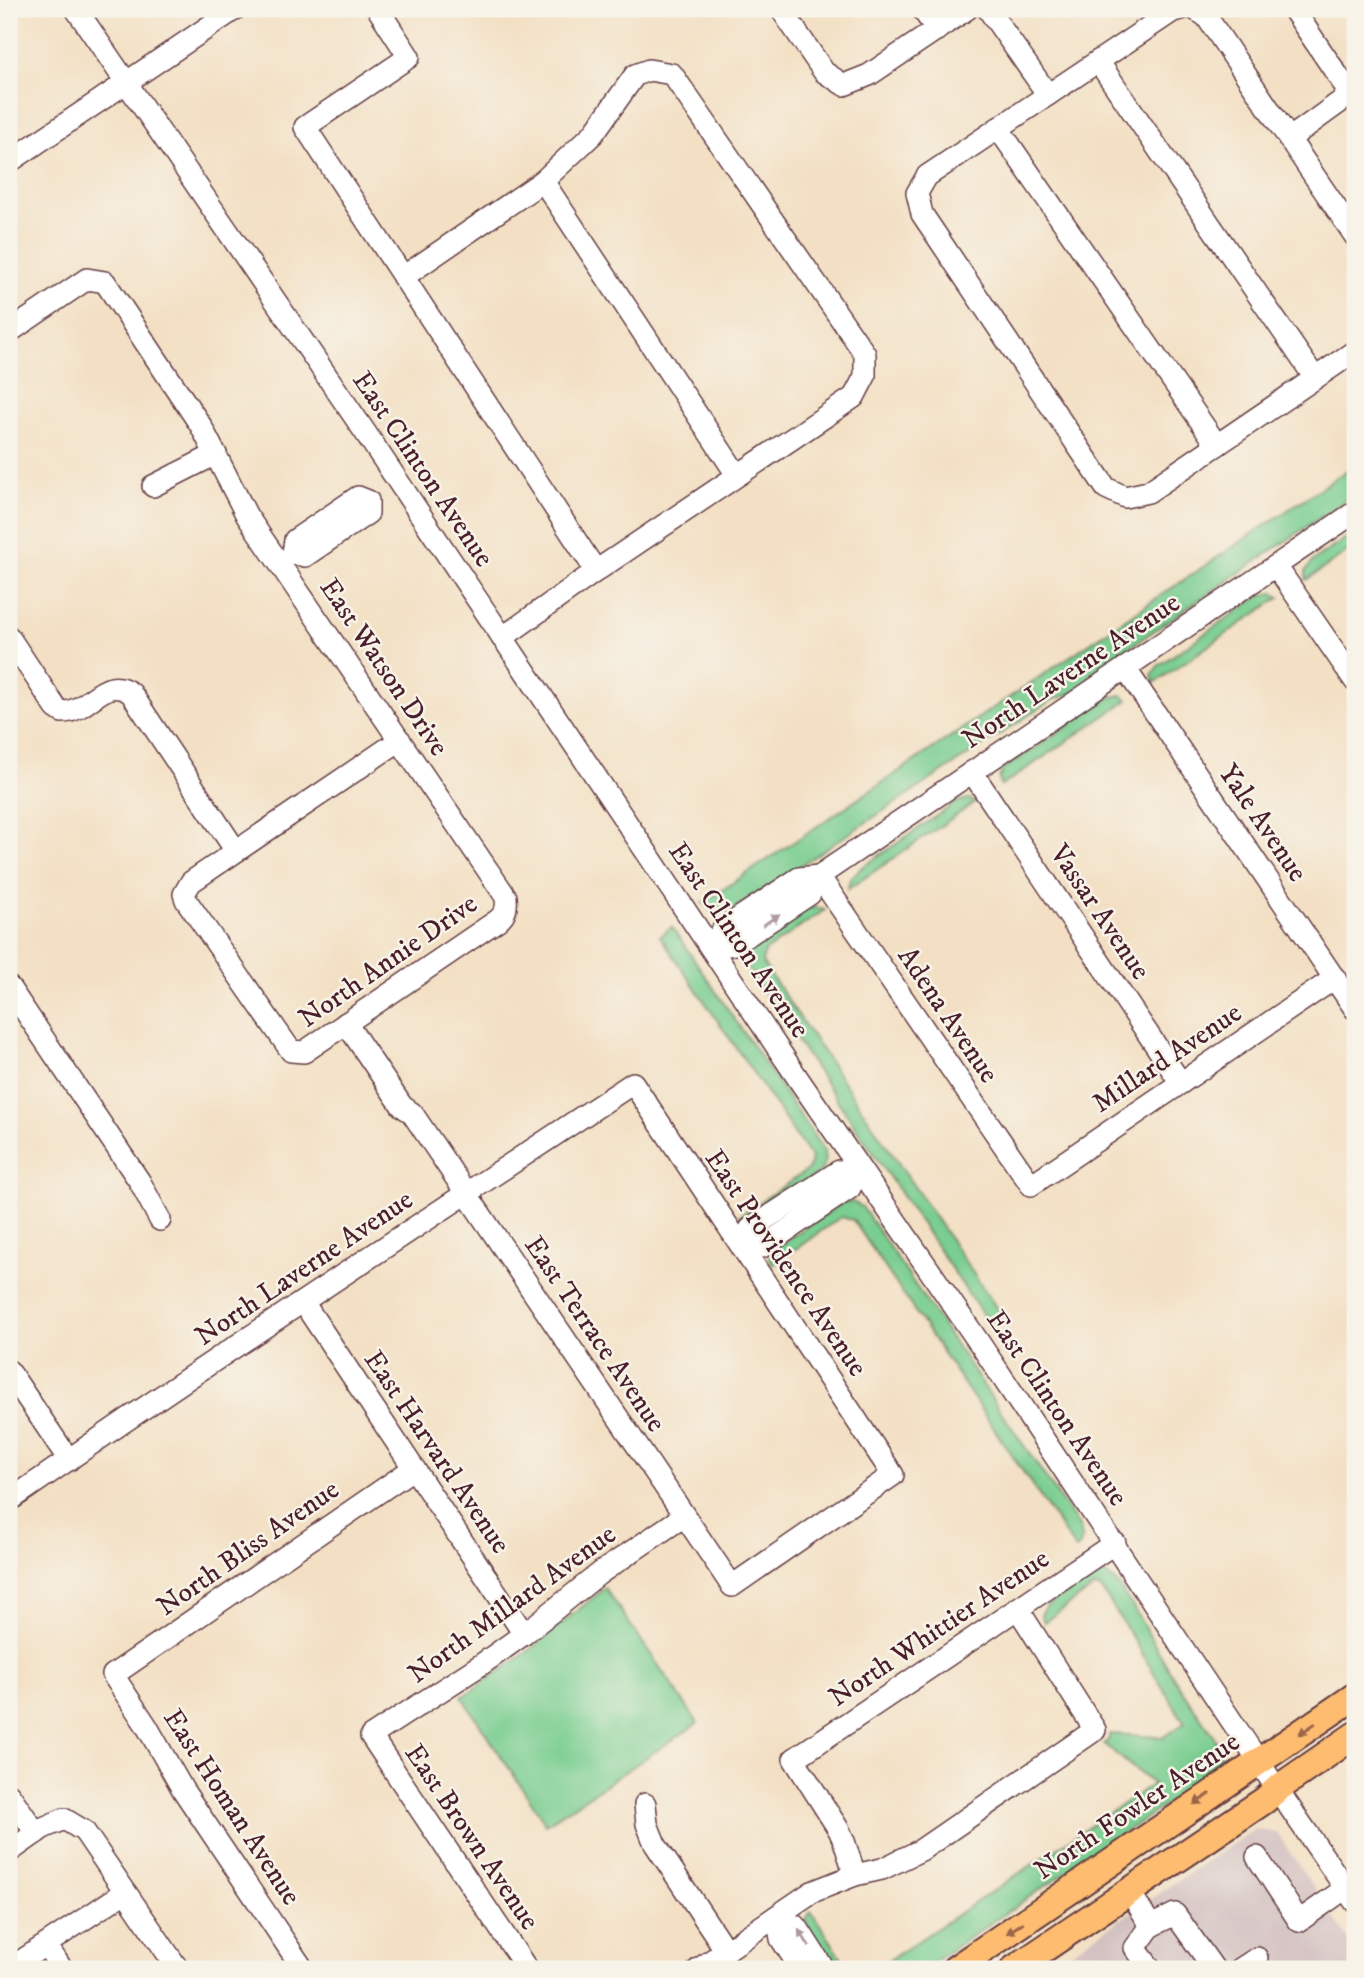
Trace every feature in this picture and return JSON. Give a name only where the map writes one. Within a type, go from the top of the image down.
[{"type":"main road","name":"North Fowler Avenue","points":[[955,1969],[1355,1696]]},
{"type":"main road","points":[[1014,1969],[1265,1800],[1355,1735]]},
{"type":"street","name":"East Clinton Avenue","points":[[76,9],[398,480],[859,1169],[988,1354],[1277,1789],[1351,1895]]},
{"type":"street","points":[[9,162],[235,9]]},
{"type":"street","points":[[378,9],[409,57],[305,127],[596,571]]},
{"type":"street","points":[[780,9],[824,72],[844,85],[869,75],[967,9]]},
{"type":"street","points":[[922,9],[936,30]]},
{"type":"street","points":[[988,9],[1048,95]]},
{"type":"street","points":[[1181,9],[1173,11],[927,176],[917,193],[922,214],[1106,488],[1125,497],[1147,492],[1355,351]]},
{"type":"street","points":[[1194,9],[1206,16],[1355,236]]},
{"type":"street","points":[[1289,139],[1353,98],[1293,9]]},
{"type":"street","points":[[1098,61],[1315,378]]},
{"type":"street","points":[[403,277],[543,181],[593,134],[635,75],[649,70],[672,74],[865,354],[865,376],[854,397],[596,571],[502,638]]},
{"type":"street","points":[[999,128],[1217,445]]},
{"type":"street","points":[[543,181],[737,475]]},
{"type":"street","name":"East Watson Drive","points":[[9,332],[87,279],[105,282],[201,426],[239,503],[286,558],[400,740],[506,897],[506,910]]},
{"type":"street","points":[[153,486],[216,454]]},
{"type":"street","points":[[286,558],[295,540],[358,497],[368,501],[398,480]]},
{"type":"street","name":"North Laverne Avenue","points":[[711,948],[724,928],[799,878],[819,876],[1355,512]]},
{"type":"street","points":[[1276,566],[1355,681]]},
{"type":"street","points":[[9,637],[56,708],[62,712],[76,710],[115,686],[131,693],[236,851],[400,740]]},
{"type":"street","name":"Yale Avenue","points":[[1125,668],[1355,1009]]},
{"type":"street","name":"Vassar Avenue","points":[[972,772],[1181,1083]]},
{"type":"street","name":"North Annie Drive","points":[[236,851],[191,882],[185,891],[186,900],[285,1045],[298,1053],[304,1052],[498,920],[506,910]]},
{"type":"street","name":"Adena Avenue","points":[[819,876],[1031,1185]]},
{"type":"street","name":"Millard Avenue","points":[[1031,1185],[1335,978]]},
{"type":"street","points":[[9,988],[140,1182],[160,1220]]},
{"type":"street","name":"East Terrace Avenue","points":[[346,1024],[402,1106],[412,1113],[467,1193],[732,1586]]},
{"type":"street","name":"North Laverne Avenue","points":[[9,1501],[632,1083]]},
{"type":"street","name":"East Providence Avenue","points":[[632,1083],[893,1475],[732,1586]]},
{"type":"street","points":[[743,1247],[762,1247],[850,1188],[859,1169]]},
{"type":"street","name":"East Harvard Avenue","points":[[303,1302],[524,1634]]},
{"type":"street","points":[[9,1371],[69,1460]]},
{"type":"street","name":"North Bliss Avenue","points":[[113,1675],[414,1468]]},
{"type":"street","name":"North Millard Avenue","points":[[371,1736],[482,1664],[600,1573],[684,1516]]},
{"type":"street","name":"North Whittier Avenue","points":[[855,1875],[839,1830],[794,1759],[1115,1544]]},
{"type":"street","points":[[699,1969],[812,1892],[855,1875],[882,1869],[921,1850],[1096,1730],[1018,1609]]},
{"type":"street","name":"East Homan Avenue","points":[[113,1675],[146,1724],[183,1790],[303,1969]]},
{"type":"street","name":"East Brown Avenue","points":[[371,1736],[527,1969]]},
{"type":"street","points":[[10,1796],[36,1833]]},
{"type":"street","points":[[645,1804],[647,1824],[655,1844],[726,1951]]},
{"type":"street","points":[[9,1852],[36,1833],[64,1819],[84,1831],[178,1969]]},
{"type":"street","points":[[1257,1857],[1298,1921],[1351,1895]]},
{"type":"street","points":[[9,1969],[125,1892]]},
{"type":"street","points":[[1130,1892],[1151,1926]]},
{"type":"street","points":[[1151,1969],[1135,1948],[1151,1926],[1175,1914],[1214,1969]]},
{"type":"street","points":[[777,1916],[780,1939],[801,1969]]},
{"type":"street","points":[[777,1916],[797,1927],[824,1969]]},
{"type":"street","points":[[46,1945],[62,1969]]},
{"type":"shaded area","points":[[1255,1829],[1277,1833],[1355,1949],[1355,1969],[1046,1969]]},
{"type":"green space","points":[[1355,465],[1355,494],[1092,673],[1081,689],[1052,700],[728,913],[714,912],[703,903]]},
{"type":"green space","points":[[1355,532],[1355,547],[1306,580],[1306,571],[1313,561]]},
{"type":"green space","points":[[1273,593],[1280,597],[1154,683],[1152,675],[1158,666],[1261,595]]},
{"type":"green space","points":[[1121,695],[1128,700],[1001,786],[999,778],[1003,769],[1071,724],[1079,711],[1096,699]]},
{"type":"green space","points":[[968,799],[976,802],[848,889],[850,879],[861,868],[957,802]]},
{"type":"green space","points":[[813,907],[825,910],[765,951],[762,962],[1004,1319],[991,1327],[747,967],[747,957],[752,946],[803,909]]},
{"type":"green space","points":[[672,927],[824,1151],[825,1163],[821,1171],[751,1219],[739,1216],[809,1169],[811,1158],[660,936]]},
{"type":"green space","points":[[844,1202],[853,1202],[862,1207],[1080,1528],[1082,1538],[1076,1550],[853,1220],[841,1217],[773,1265],[769,1257],[773,1249]]},
{"type":"green space","points":[[1094,1574],[1104,1574],[1114,1580],[1131,1604],[1175,1680],[1218,1743],[1220,1756],[1216,1766],[1211,1774],[923,1969],[876,1969],[1153,1784],[1104,1744],[1109,1739],[1109,1734],[1163,1737],[1185,1723],[1112,1605],[1101,1589],[1093,1588],[1044,1622],[1041,1615],[1045,1607]]},
{"type":"green space","points":[[605,1588],[698,1723],[546,1824],[462,1697],[526,1653]]},
{"type":"green space","points":[[811,1911],[849,1969],[836,1969],[809,1929],[806,1919]]}]
